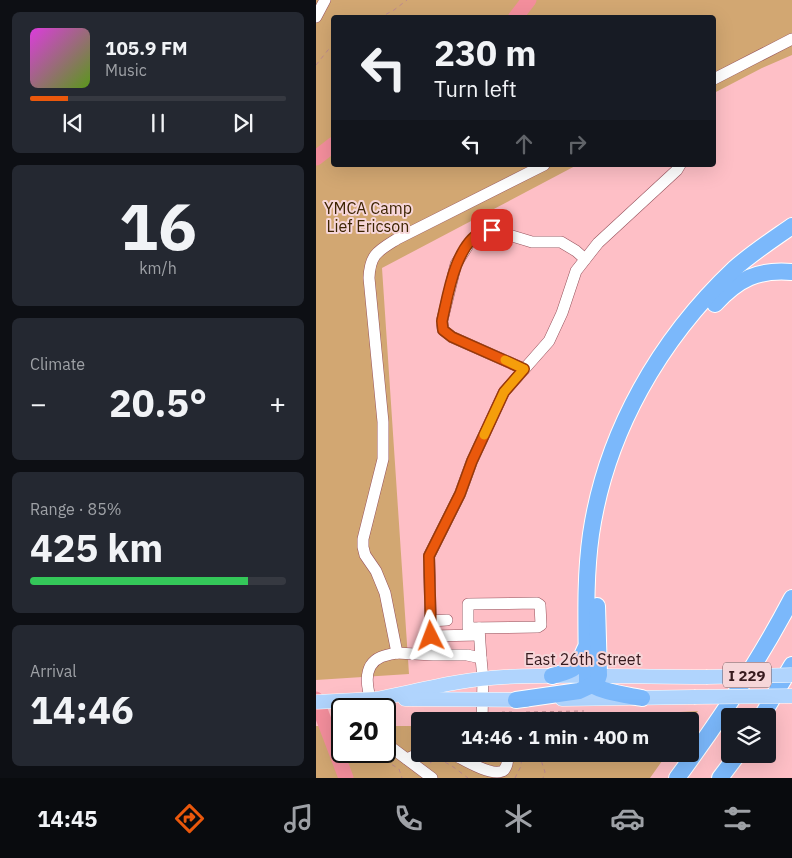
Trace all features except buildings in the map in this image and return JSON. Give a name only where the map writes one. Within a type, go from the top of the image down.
[{"type":"highway","points":[[552,676],[574,670],[585,649],[587,576],[595,510],[609,460],[627,415],[654,365],[702,302],[736,268],[792,226]]},
{"type":"highway","points":[[516,700],[579,691],[592,679],[599,552],[617,471],[642,408],[674,354],[717,302],[739,283],[768,271],[792,272]]},
{"type":"highway","name":"I 229","points":[[677,778],[743,681],[792,598]]},
{"type":"highway","points":[[586,640],[592,679]]},
{"type":"highway","name":"I 229","points":[[767,708],[792,664]]},
{"type":"highway","points":[[592,679],[642,698]]},
{"type":"highway","points":[[720,778],[731,763]]},
{"type":"main road","name":"East 26th Street","points":[[396,698],[456,683],[502,677],[552,676],[592,679],[792,675]]},
{"type":"main road","name":"East 26th Street","points":[[396,703],[483,700],[792,696]]},
{"type":"main road","name":"East 26th Street","points":[[316,702],[331,703]]},
{"type":"lane","points":[[316,17],[325,0]]},
{"type":"lane","points":[[716,78],[792,39]]},
{"type":"lane","points":[[398,653],[385,593],[376,571],[365,555],[363,547],[363,539],[384,448],[369,267],[374,256],[382,248],[397,239],[540,167]]},
{"type":"lane","points":[[428,655],[431,636],[429,556],[460,494],[472,461],[504,392],[549,341],[562,313],[576,270],[598,243],[679,167]]},
{"type":"lane","points":[[524,369],[452,337],[443,330],[442,321],[456,264],[470,242],[482,232],[492,230],[532,242],[561,242],[585,259]]},
{"type":"lane","points":[[431,636],[538,627],[541,624],[540,605],[537,603],[463,604],[468,628],[479,631]]},
{"type":"lane","points":[[430,621],[447,620]]},
{"type":"lane","points":[[479,631],[483,679],[482,712]]},
{"type":"lane","points":[[371,698],[367,688],[369,670],[376,660],[383,656],[398,653],[467,655],[481,658]]},
{"type":"lane","points":[[396,751],[432,778]]},
{"type":"lane","points":[[407,759],[411,757]]},
{"type":"lane","points":[[468,762],[492,774],[500,774],[506,769],[508,762]]},
{"type":"path","points":[[385,15],[407,0]]},
{"type":"path","points":[[316,65],[331,48]]},
{"type":"path","points":[[422,771],[432,760],[437,760],[446,763],[468,778]]},
{"type":"path","points":[[515,778],[521,762]]},
{"type":"path","points":[[542,762],[545,772],[543,778]]},
{"type":"path","points":[[390,763],[399,769],[402,778]]},
{"type":"green space","name":"YMCA Camp Lief Ericson","points":[[316,0],[792,0],[792,55],[716,92],[716,15],[331,15],[331,167],[573,167],[382,268],[409,674],[316,680]]},
{"type":"green space","points":[[316,726],[331,726],[331,763],[396,763],[396,726],[411,726],[411,762],[661,762],[650,778],[316,778]]},
{"type":"waterway","points":[[517,15],[529,0]]},
{"type":"waterway","points":[[316,158],[331,146]]},
{"type":"waterway","points":[[316,699],[346,778]]},
{"type":"slow traffic","points":[[484,435],[504,392],[524,369],[505,360]]},
{"type":"route","points":[[431,636],[429,556],[460,494],[472,461],[504,392],[524,369],[452,337],[443,330],[442,321],[456,264],[470,242],[482,232],[492,230]]}]
